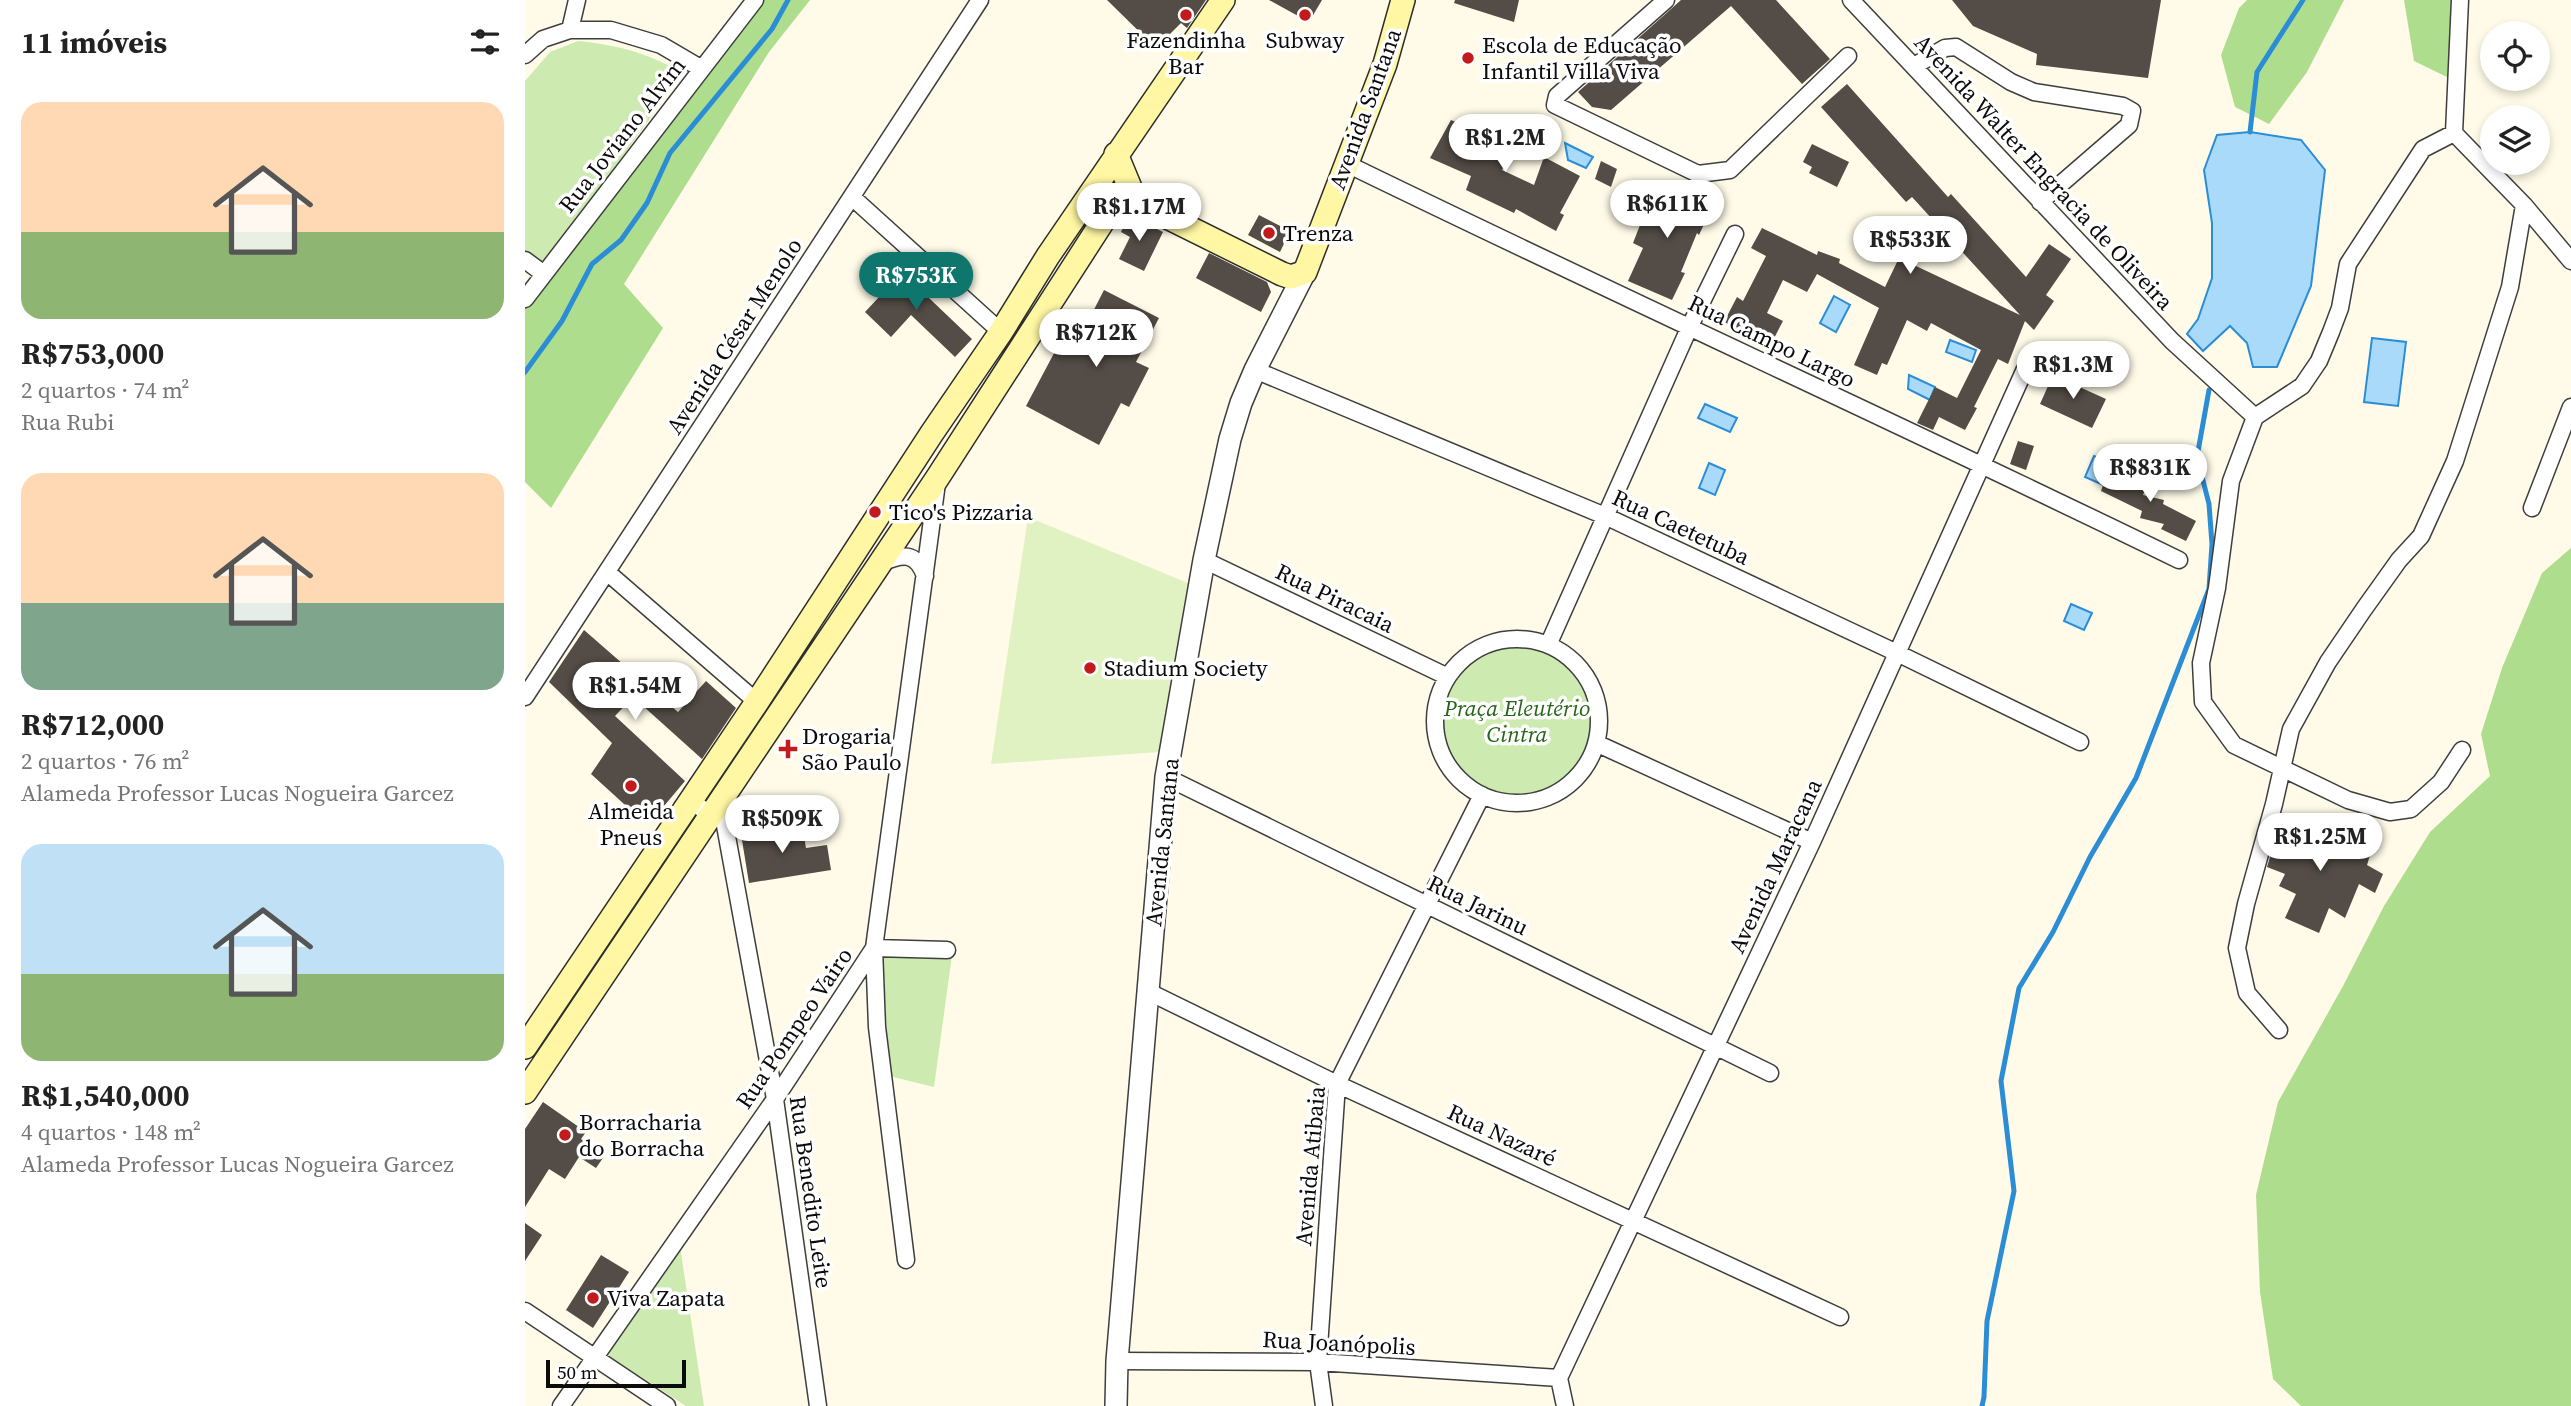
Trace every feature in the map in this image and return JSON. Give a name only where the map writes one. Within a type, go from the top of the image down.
[{"type":"main road","points":[[525,1047],[757,702],[1116,154],[1223,0]]},
{"type":"main road","name":"Avenida Santana","points":[[1294,273],[1346,163],[1385,64],[1403,0]]},
{"type":"main road","points":[[1116,154],[1133,195],[1140,203]]},
{"type":"main road","points":[[525,1092],[718,818],[726,795],[938,477],[1112,207],[1121,199],[1131,199],[1294,273]]},
{"type":"main road","points":[[932,433],[938,477]]},
{"type":"street","points":[[570,30],[577,0]]},
{"type":"street","name":"Rua Joviano Alvim","points":[[525,299],[755,0]]},
{"type":"street","name":"Avenida César Menolo","points":[[525,697],[980,0]]},
{"type":"street","points":[[1666,0],[1557,96],[1555,105],[1698,174],[1730,170],[1848,56]]},
{"type":"street","name":"Avenida Walter Engracia de Oliveira","points":[[1851,0],[2206,374],[2255,417]]},
{"type":"street","points":[[2460,0],[2454,133],[2525,205],[2571,261]]},
{"type":"street","points":[[525,55],[543,39],[570,30],[611,30],[661,45],[702,69]]},
{"type":"street","points":[[1914,66],[1945,48],[1956,47],[2011,82],[2034,92],[2123,106],[2132,111],[2129,125],[2040,202]]},
{"type":"street","points":[[2454,133],[2423,149],[2348,264],[2340,308],[2331,332],[2319,361],[2302,386],[2255,417],[2231,481],[2217,588],[2201,663],[2203,702],[2234,745],[2348,800],[2390,812],[2411,808],[2441,782],[2462,750]]},
{"type":"street","name":"Rua Campo Largo","points":[[1346,163],[2179,560]]},
{"type":"street","points":[[852,197],[1001,332]]},
{"type":"street","points":[[2279,1030],[2248,993],[2237,948],[2291,729],[2328,662],[2392,570],[2421,536],[2455,461],[2510,287],[2525,205]]},
{"type":"street","points":[[1549,643],[1690,326],[1735,234]]},
{"type":"street","points":[[525,260],[544,274]]},
{"type":"street","name":"Avenida Santana","points":[[1117,1406],[1117,1361],[1166,777],[1204,561],[1230,439],[1255,370],[1293,296],[1294,273]]},
{"type":"street","name":"Avenida Maracana","points":[[1559,1378],[1812,842],[2025,369]]},
{"type":"street","name":"Rua Caetetuba","points":[[1255,370],[1605,516],[2080,742]]},
{"type":"street","points":[[2532,508],[2571,407]]},
{"type":"street","name":"Rua Pompeo Vairo","points":[[561,1406],[775,1099],[874,948],[938,477]]},
{"type":"street","points":[[881,563],[902,556],[912,558],[921,564],[925,576]]},
{"type":"street","name":"Rua Piracaia","points":[[1204,561],[1446,676]]},
{"type":"street","points":[[607,572],[757,702]]},
{"type":"street","points":[[1501,641],[1549,643],[1573,661],[1589,682],[1598,706],[1598,744],[1577,777],[1557,793],[1533,802],[1507,802],[1482,795],[1461,781],[1445,761],[1436,736],[1435,711],[1446,676],[1477,649],[1501,641]]},
{"type":"street","points":[[1598,744],[1812,842]]},
{"type":"street","name":"Rua Jarinu","points":[[1166,777],[1770,1073]]},
{"type":"street","name":"Avenida Atibaia","points":[[1324,1406],[1318,1362],[1337,1084],[1482,795]]},
{"type":"street","points":[[690,800],[718,818]]},
{"type":"street","name":"Rua Benedito Leite","points":[[718,818],[775,1099],[818,1406]]},
{"type":"street","points":[[906,1259],[877,1027],[874,948],[947,950]]},
{"type":"street","name":"Rua Nazaré","points":[[1147,991],[1337,1084],[1840,1317]]},
{"type":"street","points":[[525,1311],[667,1406]]},
{"type":"street","name":"Rua Joanópolis","points":[[1117,1361],[1318,1362],[1559,1378]]},
{"type":"street","points":[[1559,1378],[1565,1406]]},
{"type":"green space","points":[[755,0],[810,0],[769,52],[624,284],[663,328],[551,508],[525,482],[525,299]]},
{"type":"green space","points":[[2247,0],[2344,0],[2307,72],[2269,124],[2235,107],[2221,55],[2239,8]]},
{"type":"green space","points":[[2404,0],[2453,0],[2451,79],[2414,61]]},
{"type":"green space","points":[[578,41],[632,51],[683,73],[543,266],[525,251],[525,81],[550,52]]},
{"type":"green space","name":"Stadium Society","points":[[1028,517],[1188,583],[1159,752],[991,764]]},
{"type":"green space","points":[[2571,548],[2571,1406],[2301,1406],[2273,1379],[2260,1292],[2256,1195],[2278,1102],[2384,906],[2430,832],[2490,776],[2481,734],[2502,668],[2542,573]]},
{"type":"green space","name":"Praça Eleutério Cintra","points":[[1517,639],[1548,646],[1575,663],[1592,690],[1599,721],[1592,752],[1575,779],[1548,796],[1517,803],[1486,796],[1459,779],[1442,752],[1435,721],[1442,690],[1459,663],[1486,646]]},
{"type":"green space","points":[[952,955],[934,1087],[889,1076],[883,957]]},
{"type":"green space","points":[[680,1246],[704,1406],[686,1406],[607,1355]]},
{"type":"water","points":[[2250,132],[2301,140],[2325,170],[2311,286],[2277,367],[2253,367],[2247,343],[2230,326],[2203,351],[2187,334],[2198,319],[2212,278],[2212,223],[2204,170],[2217,135]]},
{"type":"water","points":[[1565,143],[1593,157],[1586,168],[1568,160]]},
{"type":"water","points":[[1834,296],[1850,305],[1836,332],[1820,323]]},
{"type":"water","points":[[2372,338],[2406,342],[2398,406],[2364,402]]},
{"type":"water","points":[[1950,340],[1976,350],[1972,362],[1946,352]]},
{"type":"water","points":[[1909,375],[1935,387],[1930,400],[1908,389]]},
{"type":"water","points":[[1705,404],[1737,418],[1730,432],[1698,418]]},
{"type":"water","points":[[2094,456],[2119,467],[2110,488],[2085,477]]},
{"type":"water","points":[[1709,463],[1725,470],[1715,495],[1699,488]]},
{"type":"water","points":[[2071,604],[2092,613],[2084,630],[2064,621]]},
{"type":"building","points":[[1107,0],[1206,0],[1187,28],[1181,23],[1156,48]]},
{"type":"building","name":"Subway","points":[[1269,0],[1322,0],[1309,22]]},
{"type":"building","points":[[1455,0],[1519,0],[1514,22],[1454,3]]},
{"type":"building","points":[[1681,0],[1776,0],[1830,59],[1802,84],[1731,6],[1611,110],[1592,107],[1578,92]]},
{"type":"building","points":[[1952,0],[2161,0],[2148,78],[2036,65],[2037,54],[1973,26]]},
{"type":"building","points":[[1847,84],[1948,197],[1951,194],[2026,277],[2049,244],[2071,259],[2046,295],[2054,301],[2034,330],[2025,321],[2008,364],[1998,359],[1965,430],[1939,417],[1933,430],[1917,423],[1935,387],[1957,398],[1981,350],[1931,323],[1927,331],[1907,320],[1887,365],[1882,363],[1877,375],[1854,365],[1879,308],[1817,274],[1807,292],[1783,280],[1767,313],[1783,321],[1770,346],[1724,322],[1737,297],[1743,301],[1766,256],[1751,248],[1762,228],[1817,255],[1818,251],[1840,259],[1839,263],[1885,287],[1899,258],[2020,315],[1912,197],[1906,202],[1821,107]]},
{"type":"building","points":[[1451,120],[1517,143],[1502,170],[1534,185],[1544,157],[1580,176],[1560,213],[1564,215],[1556,231],[1516,209],[1514,213],[1466,190],[1471,176],[1430,158]]},
{"type":"building","points":[[1812,144],[1849,162],[1837,187],[1809,173],[1812,167],[1803,162]]},
{"type":"building","points":[[1601,161],[1617,169],[1611,187],[1595,179]]},
{"type":"building","points":[[1663,183],[1712,207],[1699,235],[1697,233],[1681,272],[1685,273],[1672,300],[1628,281],[1643,248],[1633,243],[1642,220],[1644,221]]},
{"type":"building","points":[[1129,215],[1163,232],[1144,271],[1119,259],[1130,237],[1121,232]]},
{"type":"building","name":"Trenza","points":[[1259,215],[1290,231],[1280,252],[1248,235]]},
{"type":"building","points":[[1209,253],[1267,282],[1271,292],[1261,312],[1196,278]]},
{"type":"building","points":[[908,266],[935,292],[929,298],[972,339],[955,357],[911,315],[891,337],[865,312]]},
{"type":"building","points":[[1104,290],[1159,318],[1136,362],[1149,368],[1129,407],[1121,403],[1099,445],[1026,406],[1069,325],[1082,333]]},
{"type":"building","points":[[2053,375],[2106,399],[2092,428],[2040,404]]},
{"type":"building","points":[[2018,441],[2034,446],[2026,470],[2010,464]]},
{"type":"building","points":[[2129,465],[2151,476],[2143,495],[2164,500],[2163,504],[2196,521],[2186,541],[2161,529],[2164,524],[2140,518],[2142,511],[2101,491],[2103,485],[2118,488]]},
{"type":"building","points":[[584,630],[678,712],[706,681],[736,708],[702,759],[633,697],[615,716],[685,781],[659,812],[647,800],[635,814],[591,774],[612,743],[549,682]]},
{"type":"building","points":[[2287,816],[2371,852],[2367,865],[2383,874],[2375,893],[2359,884],[2345,918],[2329,908],[2319,933],[2285,918],[2296,894],[2279,886],[2285,874],[2267,867]]},
{"type":"building","points":[[802,825],[806,848],[827,845],[831,870],[749,883],[741,834]]},
{"type":"building","points":[[543,1102],[586,1132],[581,1139],[605,1155],[596,1168],[579,1157],[565,1179],[549,1169],[525,1207],[525,1129]]},
{"type":"building","points":[[525,1223],[542,1235],[525,1261]]},
{"type":"building","name":"Viva Zapata","points":[[601,1255],[629,1272],[593,1328],[566,1310]]},
{"type":"waterway","points":[[525,372],[562,321],[592,264],[621,240],[647,203],[670,153],[772,29],[788,0]]},
{"type":"waterway","points":[[2250,132],[2257,72],[2303,0]]},
{"type":"waterway","points":[[1982,1406],[1987,1321],[2014,1191],[2001,1081],[2019,988],[2053,932],[2090,857],[2136,778],[2209,589],[2212,544],[2209,504],[2197,457],[2209,390]]},
{"type":"place","name":"Fazendinha Bar","points":[[1186,15]]},
{"type":"place","name":"Subway","points":[[1305,15]]},
{"type":"place","name":"Escola de Educação Infantil Villa Viva","points":[[1468,58]]},
{"type":"place","name":"Trenza","points":[[1269,233]]},
{"type":"place","name":"Tico's Pizzaria","points":[[875,512]]},
{"type":"place","name":"Stadium Society","points":[[1090,668]]},
{"type":"place","name":"Drogaria São Paulo","points":[[788,749]]},
{"type":"place","name":"Almeida Pneus","points":[[631,786]]},
{"type":"place","name":"Borracharia do Borracha","points":[[565,1135]]},
{"type":"place","name":"Viva Zapata","points":[[593,1298]]}]
